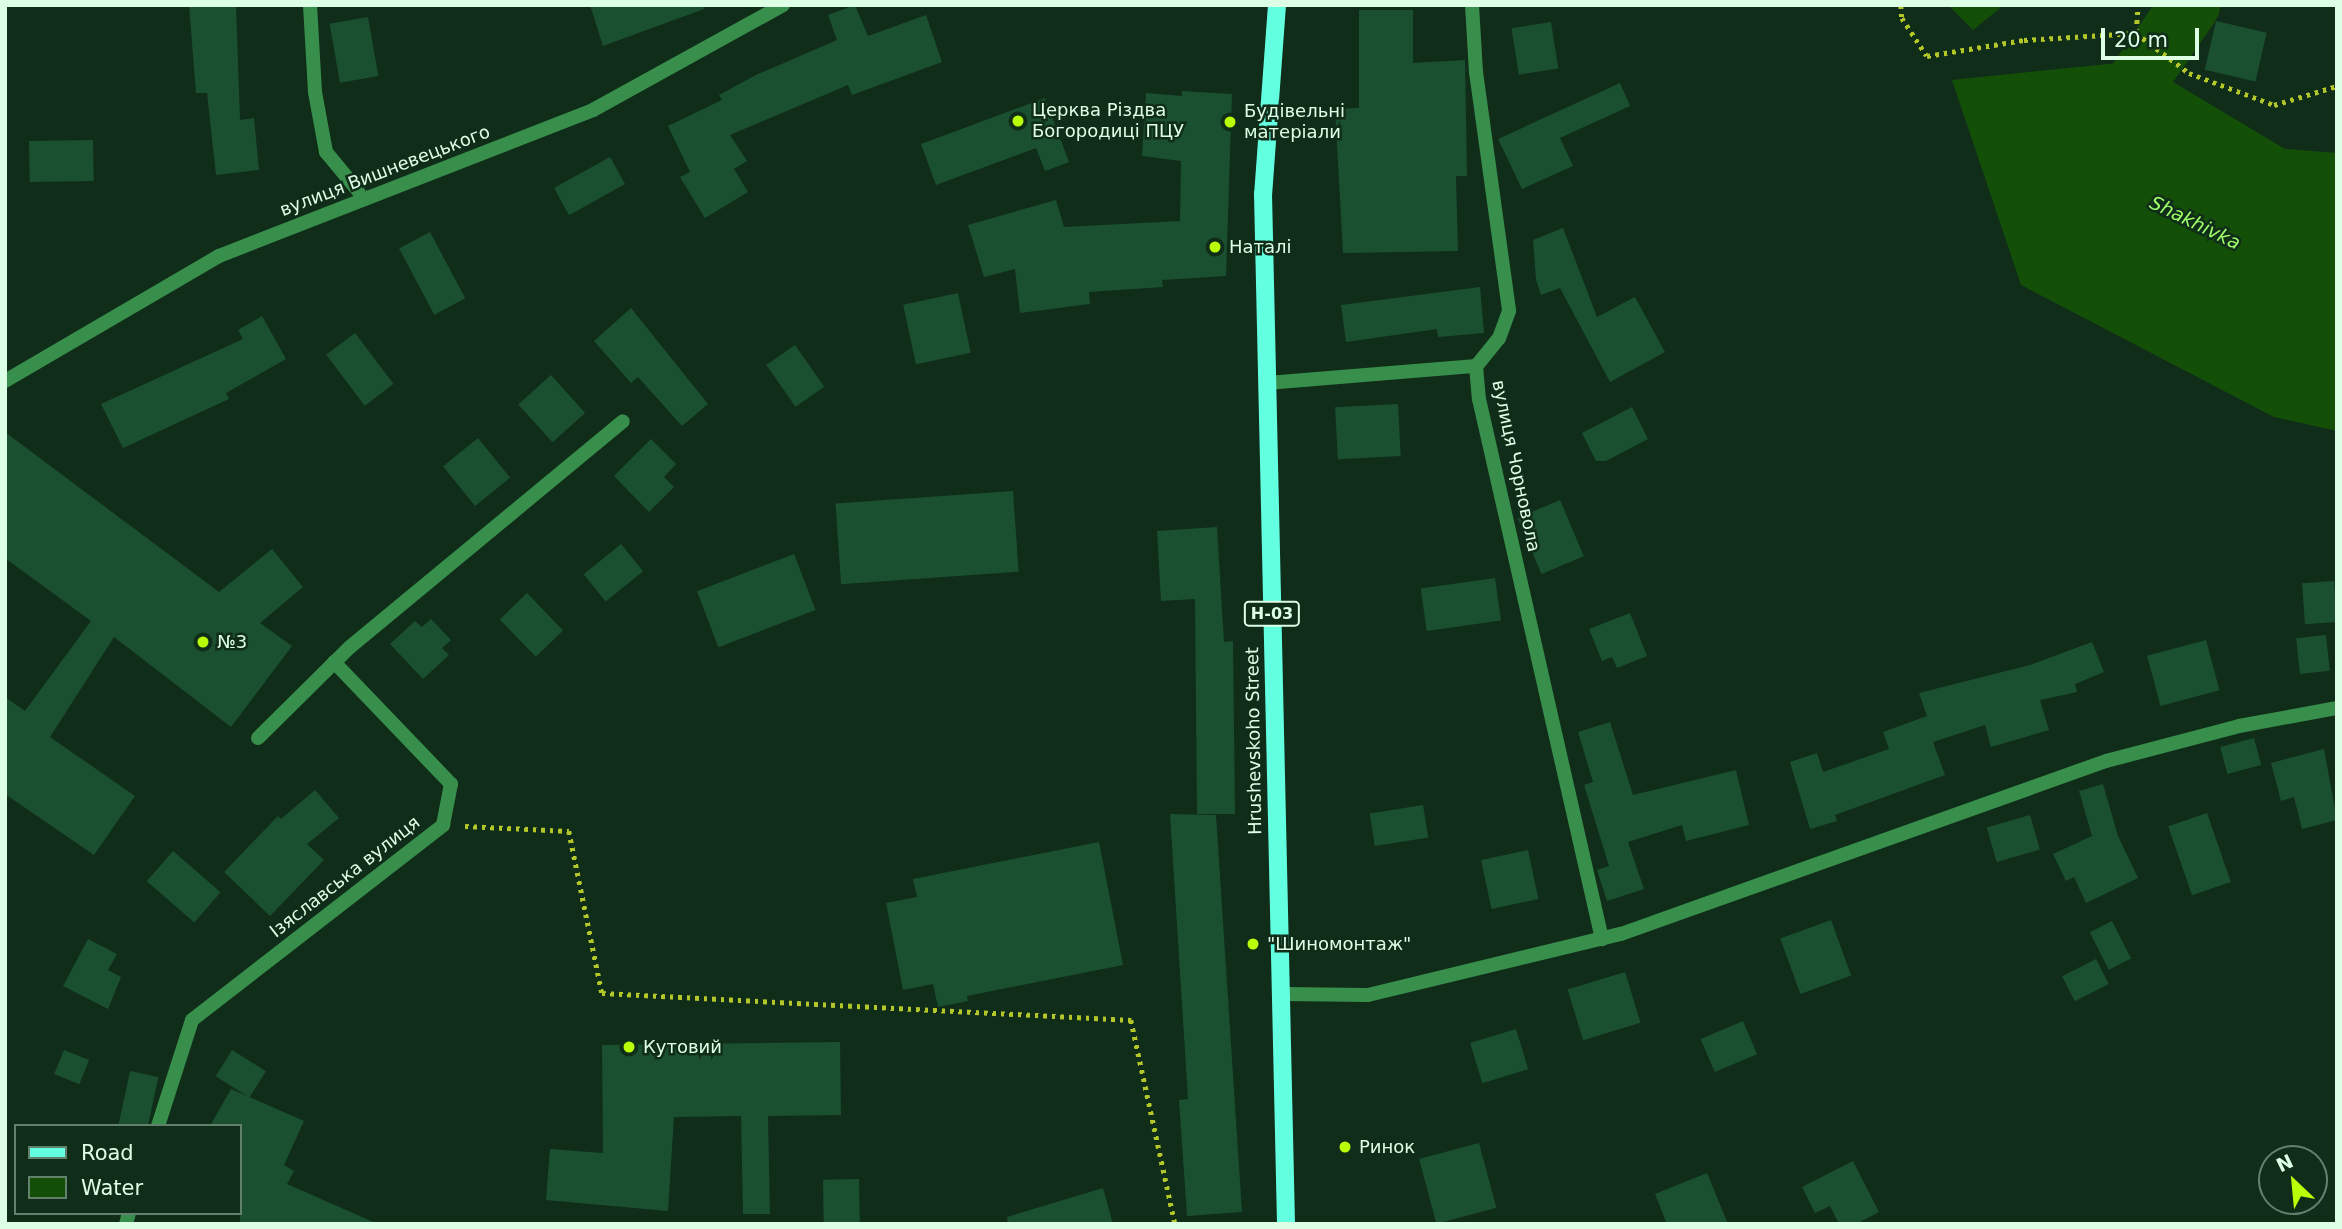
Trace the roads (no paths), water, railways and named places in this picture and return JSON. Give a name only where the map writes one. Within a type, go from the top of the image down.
[{"type":"main road","name":"Hrushevskoho Street","points":[[1278,5],[1263,194],[1286,1224]]},
{"type":"street","points":[[310,5],[315,92],[327,152],[365,199]]},
{"type":"street","name":"вулиця Вишневецького","points":[[5,381],[219,256],[593,110],[783,5]]},
{"type":"street","name":"вулиця Чорновола","points":[[1472,5],[1476,72],[1509,311],[1499,338],[1476,366],[1482,412],[1602,939]]},
{"type":"street","points":[[1268,383],[1476,366]]},
{"type":"street","points":[[258,738],[334,662],[623,421]]},
{"type":"street","name":"Ізяславська вулиця","points":[[159,1124],[192,1020],[443,825],[451,784],[334,662]]},
{"type":"street","points":[[1282,994],[1368,995],[1602,939],[2106,761],[2239,726],[2337,708]]},
{"type":"water","points":[[1948,5],[2004,5],[1973,30]]},
{"type":"water","points":[[2138,61],[2285,149],[2337,153],[2337,431],[2274,417],[2021,285],[1952,80]]},
{"type":"waterway","name":"Shakhivka","points":[[2128,139],[2120,106],[2190,5]]},
{"type":"place","name":"Церква Різдва Богородиці ПЦУ","points":[[1018,121]]},
{"type":"place","name":"Будівельні матеріали","points":[[1230,122]]},
{"type":"place","name":"Наталі","points":[[1215,247]]},
{"type":"place","name":"№3","points":[[203,642]]},
{"type":"place","name":"\"Шиномонтаж\"","points":[[1253,944]]},
{"type":"place","name":"Кутовий","points":[[629,1047]]},
{"type":"place","name":"Ринок","points":[[1345,1147]]}]
